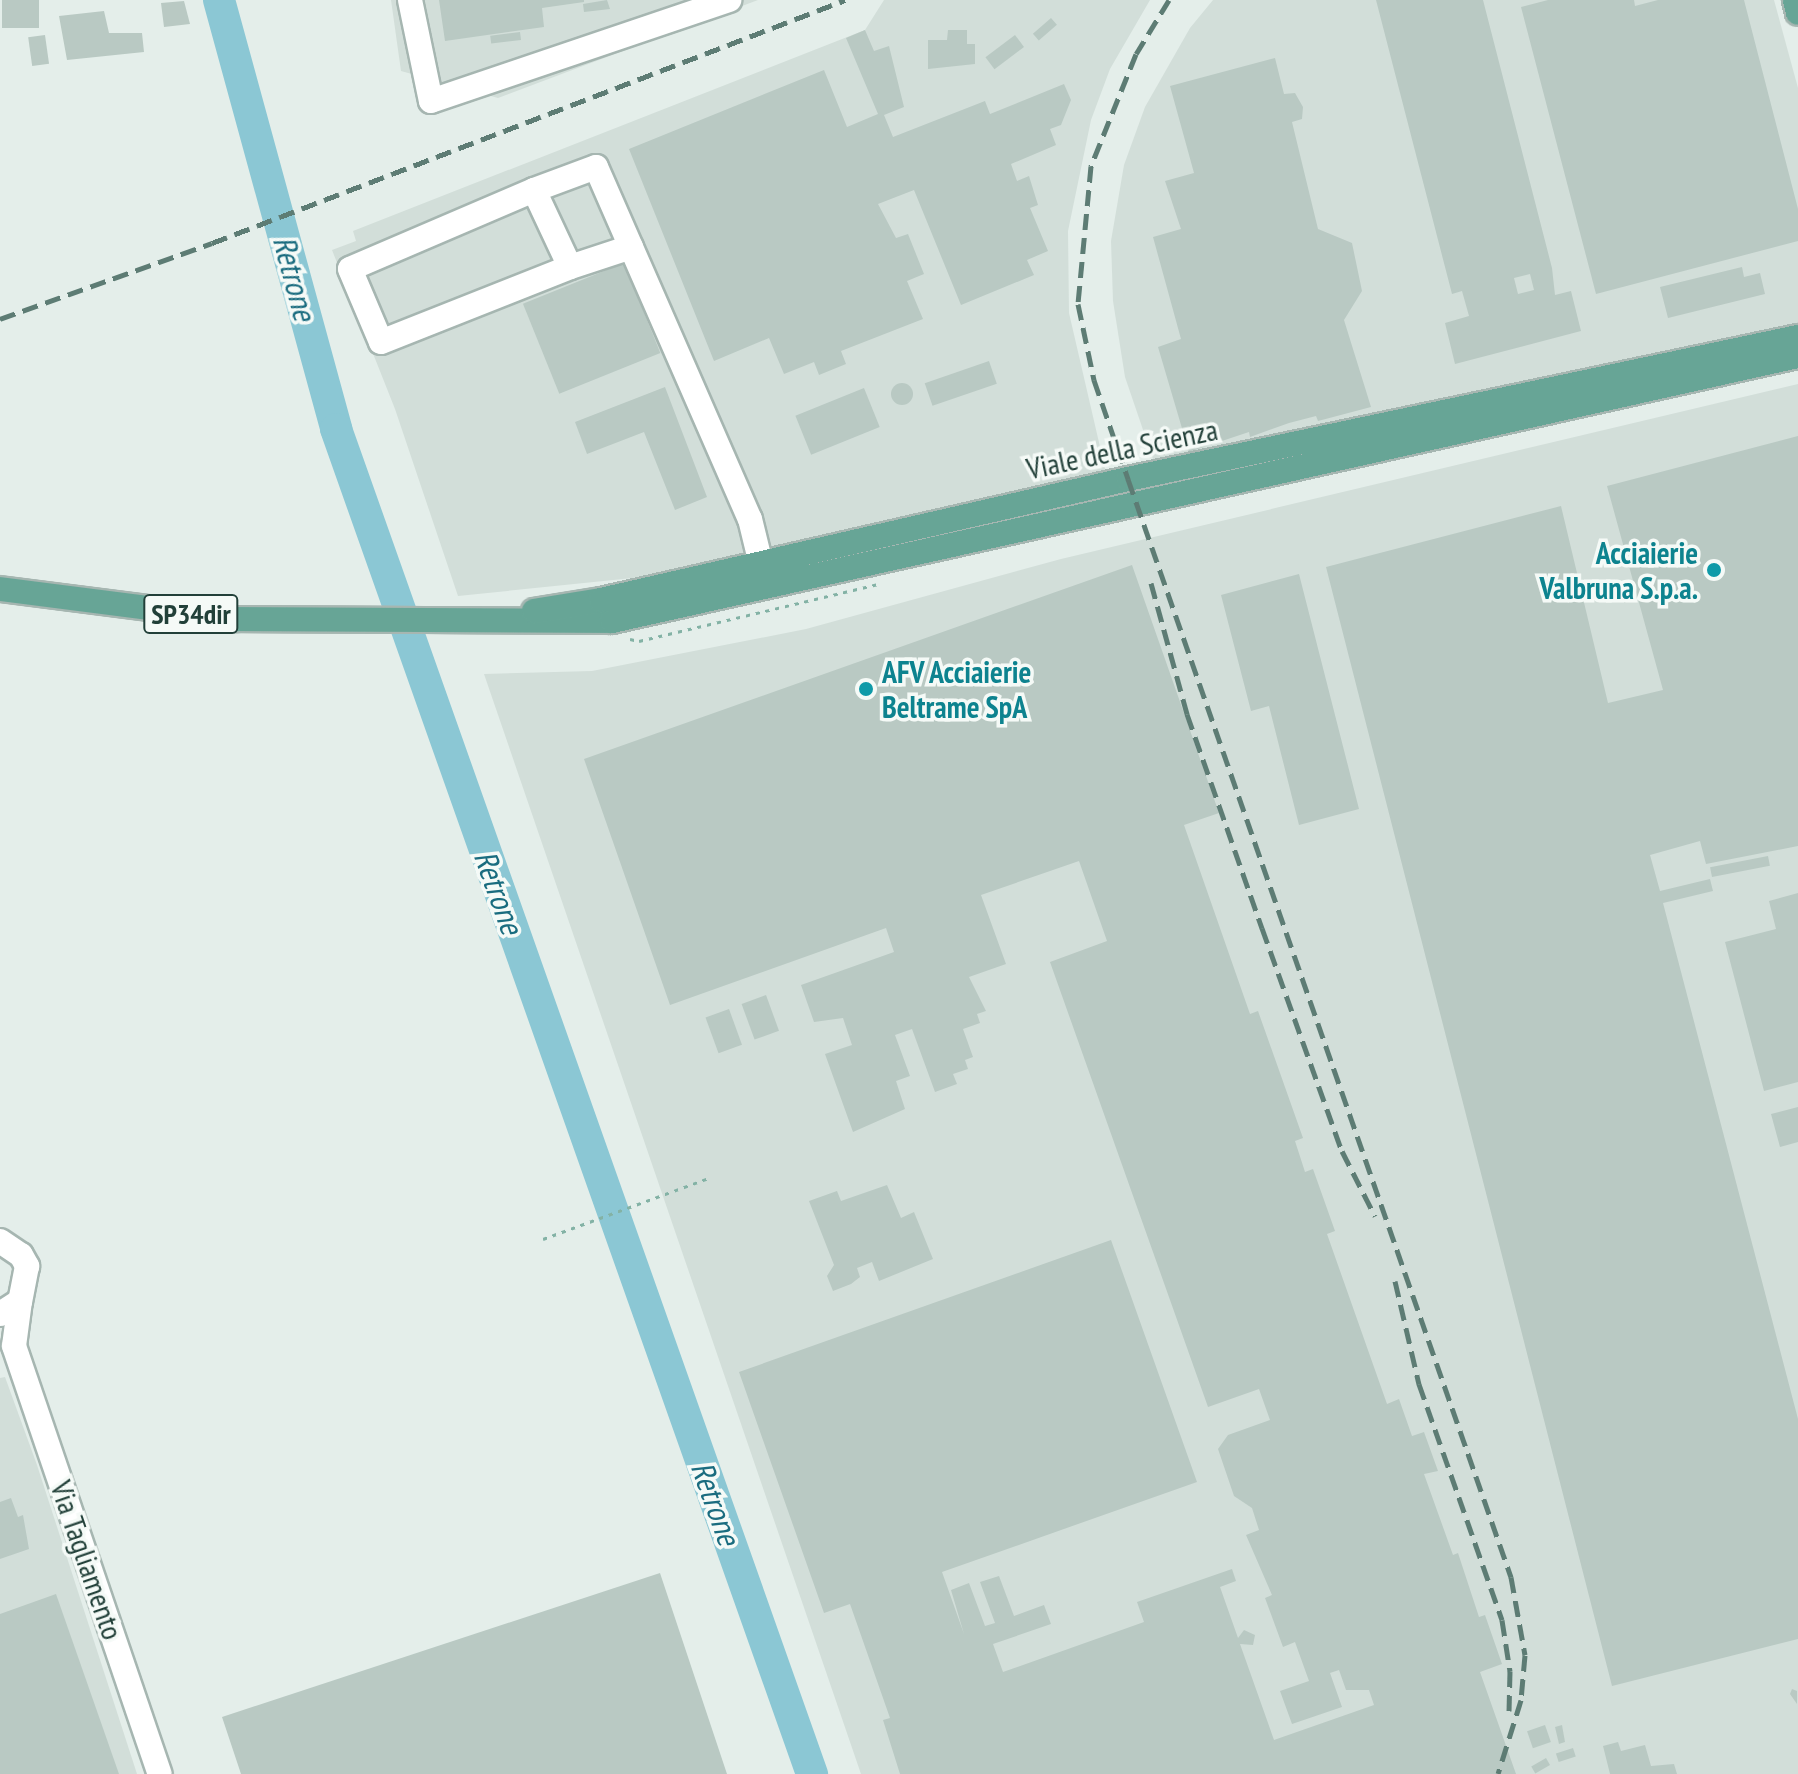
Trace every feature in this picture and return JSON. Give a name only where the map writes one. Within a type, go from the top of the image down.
[{"type":"main road","points":[[1795,0],[1798,13]]},
{"type":"main road","name":"Viale della Scienza","points":[[461,622],[601,600],[1128,479],[1798,337]]},
{"type":"main road","name":"Viale della Scienza","points":[[4,592],[235,619],[612,621],[1798,356]]},
{"type":"street","points":[[410,0],[431,101],[729,0]]},
{"type":"street","points":[[631,247],[570,267],[381,342],[350,269],[534,190],[596,167],[631,247],[750,519],[761,564]]},
{"type":"street","points":[[534,190],[570,267]]},
{"type":"street","name":"Via Tagliamento","points":[[0,1241],[21,1255],[27,1266],[10,1307],[7,1340],[160,1774]]},
{"type":"path","points":[[543,1239],[709,1178]]},
{"type":"shaded area","points":[[391,0],[758,0],[498,98],[401,71]]},
{"type":"shaded area","points":[[884,0],[1150,0],[1110,69],[1091,120],[1068,231],[1069,313],[1107,477],[633,578],[458,596],[395,409],[332,250],[356,241],[353,231],[865,30]]},
{"type":"shaded area","points":[[1213,0],[1774,0],[1798,88],[1798,324],[1154,462],[1125,377],[1113,301],[1111,241],[1124,165],[1145,107],[1190,28]]},
{"type":"shaded area","points":[[1798,384],[1798,1774],[861,1774],[484,674],[592,671],[806,629],[1061,559]]},
{"type":"shaded area","points":[[5,1377],[37,1465],[137,1774],[0,1774],[0,1378]]},
{"type":"building","points":[[2,0],[39,0],[39,28],[2,28]]},
{"type":"building","points":[[439,0],[584,2],[542,8],[544,27],[445,41]]},
{"type":"building","points":[[607,0],[610,9],[584,12],[583,4]]},
{"type":"building","points":[[1376,0],[1483,0],[1552,268],[1555,295],[1571,291],[1581,331],[1455,364],[1445,323],[1469,316],[1462,291],[1452,294]],"holes":[[[1530,274],[1534,290],[1518,294],[1514,278]]]},
{"type":"building","points":[[1548,0],[1634,0],[1635,6],[1658,0],[1744,0],[1798,209],[1798,241],[1596,294],[1521,7]]},
{"type":"building","points":[[184,1],[190,24],[164,27],[161,3]]},
{"type":"building","points":[[104,11],[109,33],[142,33],[144,52],[67,60],[59,16]]},
{"type":"building","points":[[1051,18],[1057,25],[1039,41],[1033,34]]},
{"type":"building","points":[[865,30],[874,51],[889,46],[904,107],[884,115],[893,137],[985,101],[990,114],[1064,84],[1071,100],[1061,125],[1050,129],[1056,145],[1011,164],[1017,181],[1029,176],[1038,205],[1030,208],[1048,251],[1027,260],[1034,275],[961,305],[914,190],[878,204],[896,238],[908,234],[924,274],[907,281],[923,319],[841,351],[846,364],[819,375],[814,362],[784,374],[769,338],[714,361],[629,149],[824,70],[847,127],[878,114],[846,38]]},
{"type":"building","points":[[948,30],[967,30],[967,44],[975,44],[975,64],[928,69],[928,40],[947,40]]},
{"type":"building","points":[[520,32],[521,40],[491,44],[490,36]]},
{"type":"building","points":[[45,35],[49,64],[32,66],[28,37]]},
{"type":"building","points":[[1015,35],[1024,47],[994,69],[985,57]]},
{"type":"building","points":[[1275,58],[1284,94],[1295,93],[1303,107],[1302,119],[1292,122],[1318,229],[1352,243],[1362,291],[1344,320],[1371,407],[1318,421],[1316,416],[1250,437],[1249,432],[1189,452],[1158,347],[1181,339],[1153,237],[1181,229],[1165,181],[1194,173],[1170,86]]},
{"type":"building","points":[[624,263],[660,353],[559,394],[523,304]]},
{"type":"building","points":[[1742,267],[1744,277],[1760,273],[1765,294],[1668,318],[1660,287]]},
{"type":"building","points":[[989,361],[997,384],[933,406],[925,383]]},
{"type":"building","points":[[898,383],[906,383],[913,394],[906,405],[898,405],[891,398],[891,390]]},
{"type":"building","points":[[665,387],[707,497],[675,510],[644,432],[587,454],[575,422]]},
{"type":"building","points":[[864,388],[880,427],[811,455],[795,416]]},
{"type":"building","points":[[1798,436],[1798,846],[1706,864],[1700,841],[1650,855],[1660,891],[1710,879],[1713,891],[1663,903],[1798,1419],[1798,1639],[1612,1686],[1326,567],[1561,506],[1608,703],[1663,690],[1607,486]]},
{"type":"building","points":[[1132,565],[1219,813],[1184,825],[1250,1014],[1258,1011],[1303,1138],[1295,1141],[1305,1172],[1313,1169],[1335,1231],[1327,1234],[1387,1404],[1399,1399],[1412,1436],[1424,1432],[1438,1471],[1424,1474],[1453,1555],[1458,1553],[1479,1617],[1485,1615],[1502,1664],[1480,1672],[1516,1774],[900,1774],[883,1720],[890,1718],[850,1604],[824,1613],[739,1372],[1111,1240],[1197,1482],[942,1572],[964,1634],[951,1590],[969,1583],[985,1626],[995,1623],[980,1582],[999,1576],[1014,1616],[1044,1605],[1051,1624],[993,1644],[1003,1672],[1144,1622],[1137,1602],[1232,1569],[1236,1581],[1220,1587],[1238,1638],[1244,1630],[1255,1635],[1253,1645],[1240,1644],[1274,1740],[1374,1705],[1369,1690],[1346,1690],[1339,1670],[1330,1673],[1342,1707],[1292,1724],[1280,1691],[1309,1681],[1295,1642],[1283,1647],[1265,1598],[1272,1595],[1246,1535],[1259,1530],[1252,1508],[1234,1496],[1218,1449],[1228,1435],[1270,1420],[1259,1389],[1208,1407],[1050,962],[1107,941],[1079,861],[981,895],[1006,964],[969,977],[986,1011],[977,1014],[980,1023],[963,1029],[973,1057],[965,1060],[968,1069],[953,1074],[957,1084],[935,1092],[912,1029],[895,1035],[910,1076],[896,1081],[905,1109],[853,1132],[825,1054],[852,1045],[843,1018],[814,1022],[801,985],[894,952],[886,928],[670,1005],[584,759]]},
{"type":"building","points":[[1299,574],[1359,809],[1299,825],[1269,706],[1251,711],[1221,595]]},
{"type":"building","points":[[1768,856],[1770,866],[1712,877],[1710,867]]},
{"type":"building","points":[[1798,893],[1798,1082],[1764,1091],[1725,942],[1776,929],[1769,901]]},
{"type":"building","points":[[766,995],[779,1031],[755,1040],[742,1004]]},
{"type":"building","points":[[729,1009],[742,1045],[719,1053],[706,1018]]},
{"type":"building","points":[[1798,1107],[1798,1142],[1780,1147],[1771,1114]]},
{"type":"building","points":[[887,1185],[901,1218],[914,1212],[933,1259],[879,1281],[872,1262],[857,1268],[860,1277],[851,1284],[833,1291],[827,1276],[834,1265],[809,1201],[837,1191],[841,1201]]},
{"type":"building","points":[[11,1498],[18,1517],[23,1515],[29,1549],[0,1559],[0,1502]]},
{"type":"building","points":[[660,1573],[727,1774],[241,1774],[222,1717]]},
{"type":"building","points":[[56,1594],[119,1774],[0,1774],[0,1614]]},
{"type":"building","points":[[1792,1689],[1797,1691],[1797,1704],[1790,1694]]},
{"type":"building","points":[[1545,1725],[1551,1742],[1533,1748],[1527,1731]]},
{"type":"building","points":[[1562,1725],[1565,1742],[1559,1744],[1555,1727]]},
{"type":"building","points":[[1618,1742],[1621,1751],[1645,1745],[1651,1766],[1674,1764],[1677,1774],[1610,1774],[1603,1746]]},
{"type":"building","points":[[1573,1748],[1576,1757],[1559,1762],[1556,1754]]},
{"type":"building","points":[[1546,1758],[1550,1765],[1535,1773],[1531,1766]]},
{"type":"waterway","name":"Retrone","points":[[219,0],[336,429],[812,1774]]},
{"type":"railway","points":[[0,319],[212,243],[845,0]]},
{"type":"railway","points":[[1169,0],[1136,54],[1091,166],[1078,304],[1094,380],[1511,1577],[1525,1655],[1521,1700],[1498,1774]]},
{"type":"railway","points":[[1151,583],[1187,714],[1262,928],[1342,1151],[1375,1216]]},
{"type":"railway","points":[[1395,1281],[1419,1384],[1502,1620],[1510,1671],[1509,1711]]},
{"type":"place","name":"Acciaierie Valbruna S.p.a.","points":[[1714,570]]},
{"type":"place","name":"AFV Acciaierie Beltrame SpA","points":[[866,689]]}]
